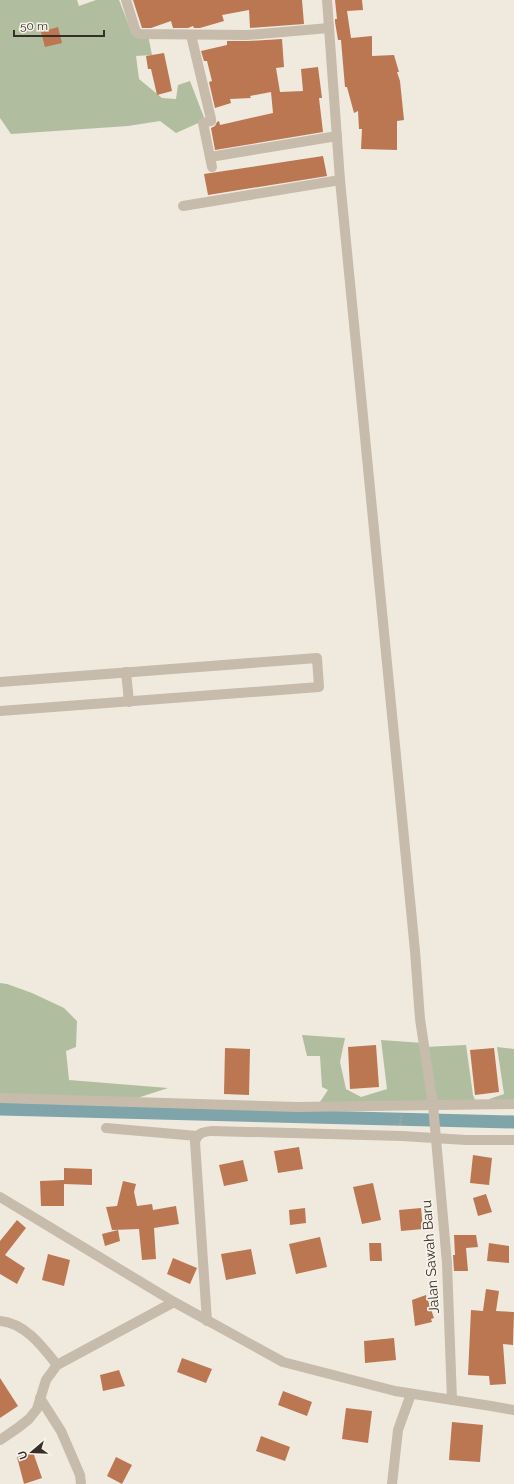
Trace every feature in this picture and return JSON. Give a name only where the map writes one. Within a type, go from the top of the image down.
[{"type":"street","points":[[126,0],[138,34],[247,35],[328,28]]},
{"type":"street","name":"Jalan Sawah Baru","points":[[327,0],[340,180],[420,1019],[433,1109],[447,1263],[452,1400]]},
{"type":"street","points":[[191,35],[211,119],[211,121],[203,123],[211,162],[337,136]]},
{"type":"street","points":[[183,206],[340,180]]},
{"type":"street","points":[[0,682],[317,658],[319,687],[0,711]]},
{"type":"street","points":[[126,672],[129,702]]},
{"type":"street","points":[[0,1098],[298,1107],[433,1109],[514,1104]]},
{"type":"street","points":[[106,1128],[197,1136]]},
{"type":"street","points":[[207,1321],[195,1142],[200,1133],[212,1131],[435,1136],[514,1140]]},
{"type":"street","points":[[0,1197],[174,1302],[282,1362],[395,1391],[514,1410]]},
{"type":"street","points":[[0,1440],[29,1419],[36,1409],[46,1380],[56,1364],[174,1302]]},
{"type":"street","points":[[0,1321],[9,1321],[26,1330],[56,1364]]},
{"type":"street","points":[[392,1484],[398,1430],[411,1394]]},
{"type":"street","points":[[40,1398],[61,1430],[80,1475],[81,1484]]},
{"type":"path","points":[[401,1125],[402,1112]]},
{"type":"green space","points":[[0,0],[77,0],[79,6],[96,0],[119,0],[133,36],[148,35],[152,55],[136,56],[139,79],[162,98],[176,99],[178,85],[190,81],[205,120],[176,133],[160,121],[128,126],[11,134],[0,118]]},
{"type":"green space","points":[[0,983],[32,993],[64,1008],[77,1021],[76,1047],[66,1051],[69,1080],[168,1088],[128,1101],[0,1097]]},
{"type":"green space","points":[[302,1035],[345,1038],[340,1062],[346,1089],[361,1097],[387,1089],[381,1040],[423,1043],[424,1047],[466,1045],[473,1095],[476,1102],[320,1102],[328,1090],[322,1087],[320,1056],[307,1056]]},
{"type":"green space","points":[[497,1047],[514,1049],[514,1101],[492,1102],[489,1099],[504,1094]]},
{"type":"building","points":[[133,0],[302,0],[304,24],[250,28],[249,10],[222,15],[224,21],[200,28],[194,28],[193,26],[188,28],[173,28],[171,21],[151,28],[142,28]]},
{"type":"building","points":[[335,0],[362,0],[363,10],[347,11],[351,38],[372,36],[372,56],[394,55],[399,72],[397,72],[400,81],[404,120],[397,121],[397,150],[361,149],[362,129],[359,129],[358,111],[354,113],[347,87],[345,87],[341,40],[338,40],[335,22],[335,19],[337,19]]},
{"type":"building","points":[[58,27],[62,43],[45,47],[41,32]]},
{"type":"building","points":[[282,39],[284,67],[276,68],[280,92],[303,91],[301,69],[318,67],[322,98],[319,98],[323,132],[215,150],[211,128],[219,121],[220,125],[273,113],[271,92],[250,96],[251,98],[230,99],[231,103],[215,108],[209,82],[212,81],[207,61],[204,61],[201,51],[227,45],[227,41]]},
{"type":"building","points":[[164,53],[172,91],[157,95],[151,69],[148,69],[146,56]]},
{"type":"building","points":[[323,156],[327,176],[208,195],[204,174]]},
{"type":"building","points":[[376,1045],[379,1087],[350,1089],[348,1047]]},
{"type":"building","points":[[225,1048],[250,1049],[249,1095],[224,1094]]},
{"type":"building","points":[[494,1048],[499,1092],[475,1095],[470,1050]]},
{"type":"building","points":[[299,1147],[303,1169],[278,1173],[274,1151]]},
{"type":"building","points":[[473,1155],[492,1158],[489,1185],[470,1183]]},
{"type":"building","points":[[243,1160],[248,1181],[224,1186],[219,1165]]},
{"type":"building","points":[[64,1168],[92,1169],[92,1185],[64,1184]]},
{"type":"building","points":[[64,1180],[64,1206],[41,1206],[40,1181]]},
{"type":"building","points":[[123,1181],[136,1184],[134,1192],[137,1206],[152,1204],[153,1210],[176,1206],[179,1224],[154,1228],[156,1259],[142,1260],[139,1229],[112,1230],[106,1207],[117,1206]]},
{"type":"building","points":[[373,1183],[381,1220],[362,1224],[353,1187]]},
{"type":"building","points":[[486,1194],[492,1212],[478,1216],[473,1198]]},
{"type":"building","points":[[305,1208],[306,1223],[290,1225],[289,1210]]},
{"type":"building","points":[[421,1208],[423,1229],[401,1231],[399,1210]]},
{"type":"building","points":[[17,1220],[26,1228],[5,1255],[25,1268],[17,1284],[0,1274],[0,1241]]},
{"type":"building","points":[[118,1230],[120,1241],[105,1246],[102,1234]]},
{"type":"building","points":[[454,1235],[476,1235],[478,1247],[466,1248],[468,1271],[454,1271]]},
{"type":"building","points":[[320,1237],[327,1267],[296,1274],[289,1244]]},
{"type":"building","points":[[369,1243],[381,1243],[382,1261],[370,1261]]},
{"type":"building","points":[[489,1243],[509,1246],[509,1263],[487,1261]]},
{"type":"building","points":[[251,1249],[256,1274],[226,1280],[221,1254]]},
{"type":"building","points":[[48,1254],[70,1260],[64,1286],[42,1280]]},
{"type":"building","points":[[173,1258],[197,1268],[190,1284],[167,1274]]},
{"type":"building","points":[[486,1289],[499,1291],[496,1311],[514,1312],[513,1345],[503,1344],[506,1384],[490,1385],[489,1376],[468,1375],[471,1310],[483,1311]]},
{"type":"building","points":[[426,1295],[434,1318],[431,1319],[432,1322],[415,1326],[412,1300]]},
{"type":"building","points":[[394,1338],[396,1360],[365,1363],[364,1341]]},
{"type":"building","points":[[182,1358],[212,1369],[206,1383],[177,1372]]},
{"type":"building","points":[[119,1370],[125,1386],[103,1391],[100,1375]]},
{"type":"building","points":[[0,1378],[18,1406],[0,1418]]},
{"type":"building","points":[[283,1391],[312,1402],[307,1416],[278,1405]]},
{"type":"building","points":[[346,1408],[372,1411],[368,1443],[342,1439]]},
{"type":"building","points":[[452,1422],[483,1425],[480,1462],[449,1460]]},
{"type":"building","points":[[261,1436],[290,1447],[285,1461],[256,1451]]},
{"type":"building","points":[[33,1452],[42,1478],[24,1484],[17,1457]]},
{"type":"building","points":[[116,1457],[132,1465],[122,1484],[107,1476]]},
{"type":"waterway","points":[[0,1109],[514,1122]]}]
